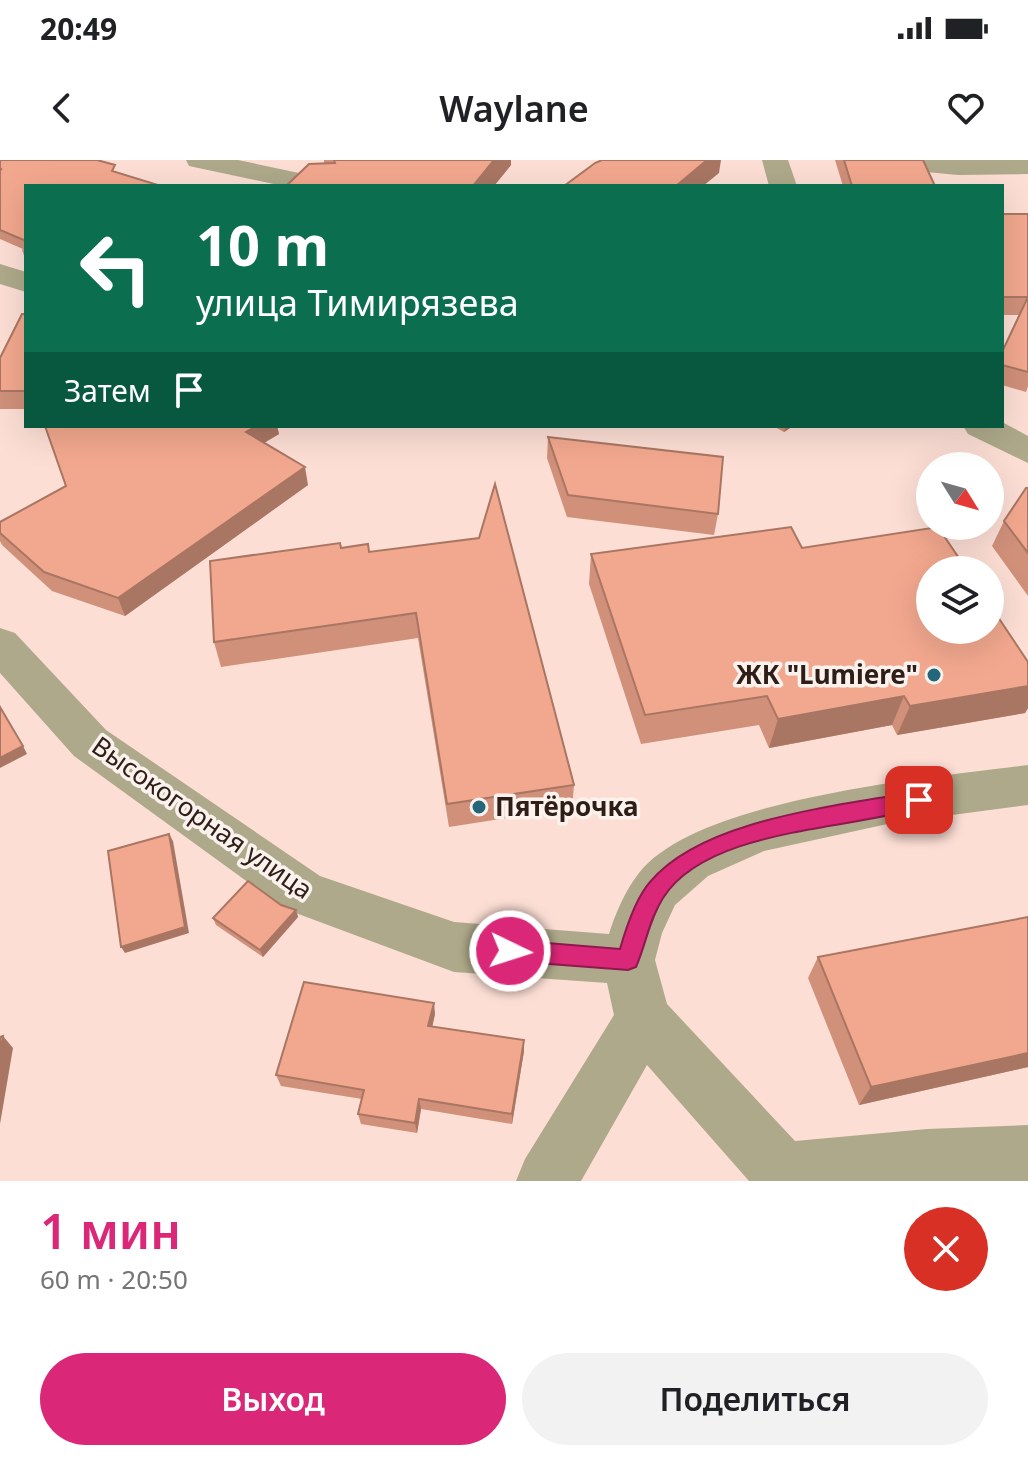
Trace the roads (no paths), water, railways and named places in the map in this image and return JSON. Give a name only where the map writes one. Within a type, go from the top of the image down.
[{"type":"street","points":[[199,160],[313,184]]},
{"type":"street","points":[[775,160],[782,184]]},
{"type":"street","points":[[884,160],[958,167],[1028,166]]},
{"type":"street","points":[[0,273],[24,282]]},
{"type":"street","points":[[985,428],[1028,451]]},
{"type":"street","name":"Высокогорная улица","points":[[0,644],[90,743],[303,893],[454,947],[628,960]]},
{"type":"street","points":[[1028,785],[892,803],[757,831],[690,860],[657,889],[636,930],[628,960],[643,1019],[786,1177],[927,1159],[1028,1155]]},
{"type":"street","points":[[547,1181],[643,1019]]},
{"type":"place","name":"ЖК \"Lumiere\"","points":[[934,675]]},
{"type":"place","name":"Пятёрочка","points":[[479,807]]}]
